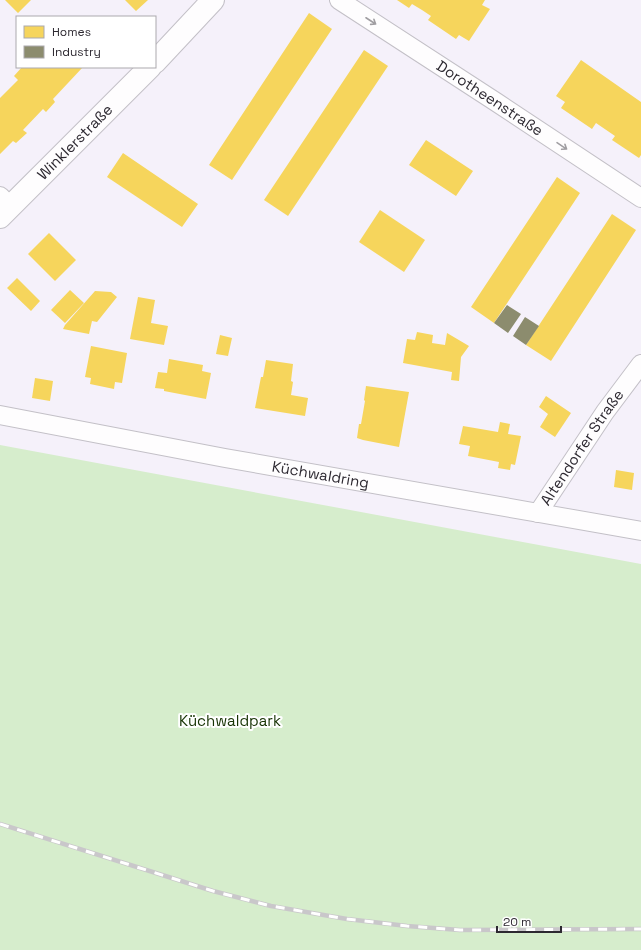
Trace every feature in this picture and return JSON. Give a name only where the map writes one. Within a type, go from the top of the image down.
[{"type":"main road","points":[[156,61],[213,0]]},
{"type":"main road","name":"Winklerstraße","points":[[3,206],[149,68]]},
{"type":"street","name":"Dorotheenstraße","points":[[339,0],[641,198]]},
{"type":"street","name":"Altendorfer Straße","points":[[538,513],[605,412],[641,364]]},
{"type":"street","name":"Küchwaldring","points":[[0,415],[226,458],[641,531]]},
{"type":"green space","name":"Küchwaldpark","points":[[0,445],[641,564],[641,950],[0,950]]},
{"type":"building: Homes","points":[[5,0],[31,0],[18,13]]},
{"type":"building: Homes","points":[[125,0],[148,0],[136,11]]},
{"type":"building: Homes","points":[[397,0],[485,0],[482,5],[490,9],[469,41],[459,35],[456,39],[428,20],[431,16],[422,10],[412,4],[409,8]]},
{"type":"building: Homes","points":[[309,13],[332,29],[232,180],[209,165]]},
{"type":"building: Homes","points":[[364,50],[388,66],[288,216],[264,200]]},
{"type":"building: Homes","points":[[581,60],[641,102],[641,155],[639,158],[612,140],[615,136],[596,123],[592,129],[561,108],[565,102],[556,96]]},
{"type":"building: Homes","points":[[21,68],[82,68],[53,99],[55,102],[46,112],[43,109],[23,130],[27,133],[16,143],[13,141],[0,154],[0,98],[18,80],[14,76]]},
{"type":"building: Homes","points":[[426,140],[473,171],[456,196],[409,165]]},
{"type":"building: Homes","points":[[123,153],[198,204],[182,227],[107,177]]},
{"type":"building: Homes","points":[[557,177],[580,193],[494,323],[471,307]]},
{"type":"building: Homes","points":[[380,210],[425,240],[404,272],[359,242]]},
{"type":"building: Homes","points":[[612,214],[636,230],[551,361],[526,345]]},
{"type":"building: Homes","points":[[49,233],[76,260],[55,281],[28,254]]},
{"type":"building: Homes","points":[[17,278],[40,301],[31,311],[7,288]]},
{"type":"building: Homes","points":[[70,290],[84,303],[65,323],[51,310]]},
{"type":"building: Homes","points":[[95,291],[111,292],[117,297],[97,322],[92,321],[89,334],[63,329],[65,325]]},
{"type":"building: Homes","points":[[138,297],[155,300],[151,323],[168,326],[164,345],[130,339]]},
{"type":"building: Homes","points":[[417,332],[433,335],[432,343],[445,345],[447,333],[469,346],[461,357],[459,381],[451,380],[452,372],[403,363],[407,339],[415,340]]},
{"type":"building: Homes","points":[[220,335],[232,338],[228,356],[216,354]]},
{"type":"building: Homes","points":[[91,346],[127,353],[122,383],[115,382],[114,389],[90,384],[91,378],[85,377]]},
{"type":"building: Homes","points":[[169,359],[203,365],[202,371],[211,373],[206,399],[155,388],[158,372],[167,373]]},
{"type":"building: Homes","points":[[266,360],[293,364],[291,395],[308,398],[305,416],[255,408]]},
{"type":"building: Homes","points":[[35,378],[53,381],[50,401],[32,398]]},
{"type":"building: Homes","points":[[366,386],[409,392],[399,447],[357,438],[365,401]]},
{"type":"building: Homes","points":[[546,396],[571,413],[555,437],[540,427],[548,414],[539,407]]},
{"type":"building: Homes","points":[[500,422],[510,424],[508,434],[521,436],[515,465],[511,464],[510,470],[498,468],[499,462],[468,456],[470,446],[459,444],[463,426],[498,432]]},
{"type":"building: Homes","points":[[616,470],[634,473],[632,490],[614,487]]},
{"type":"building: Industry","points":[[507,305],[521,314],[508,333],[494,323]]},
{"type":"building: Industry","points":[[525,317],[539,326],[526,345],[513,336]]},
{"type":"railway","points":[[0,824],[213,891],[271,906],[347,919],[460,930],[641,929]]}]
